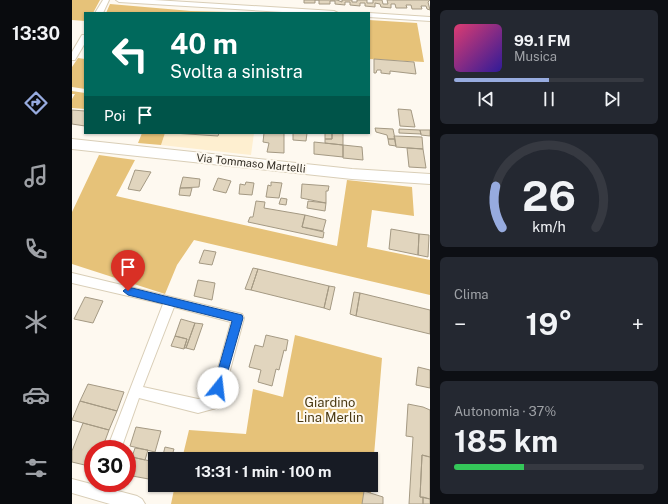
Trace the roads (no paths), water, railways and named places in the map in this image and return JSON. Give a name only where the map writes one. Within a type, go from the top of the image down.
[{"type":"main road","name":"Via Tommaso Martelli","points":[[72,144],[352,174],[430,179]]},
{"type":"street","points":[[100,12],[106,0]]},
{"type":"street","points":[[119,0],[317,12]]},
{"type":"street","points":[[370,15],[430,19]]},
{"type":"street","points":[[72,58],[84,39]]},
{"type":"street","points":[[72,278],[238,318],[215,402],[198,406],[135,391]]},
{"type":"street","points":[[117,440],[170,301]]},
{"type":"street","points":[[72,486],[84,487]]},
{"type":"street","points":[[110,492],[138,504]]},
{"type":"park label","name":"Giardino Lina Merlin","points":[[330,410]]}]
